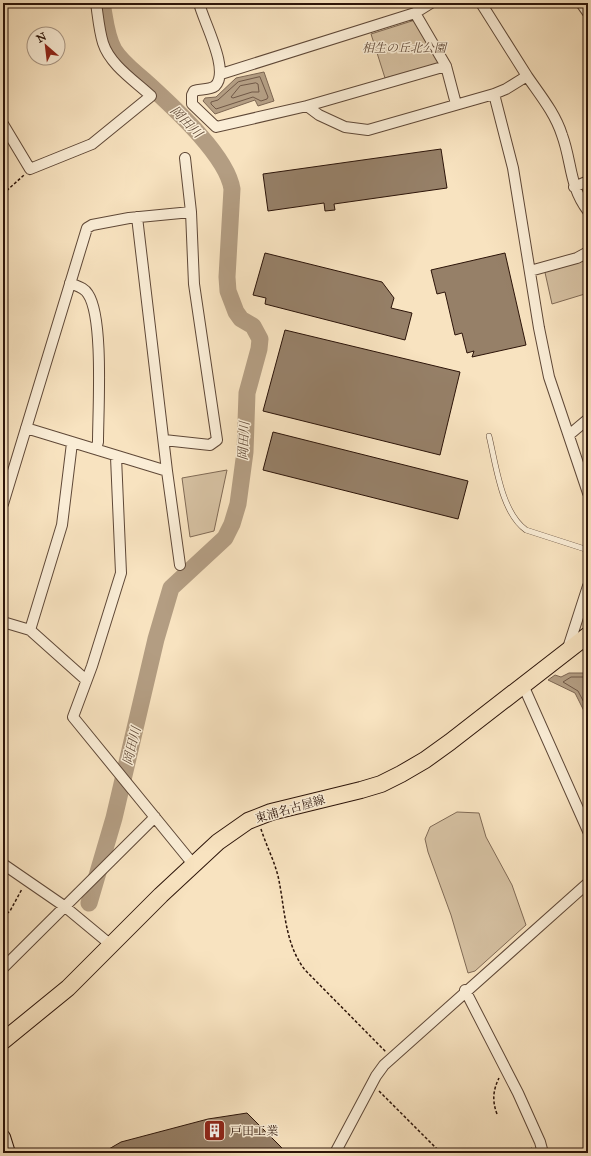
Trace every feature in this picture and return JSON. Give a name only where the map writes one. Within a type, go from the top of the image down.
[{"type":"main road","name":"東浦名古屋線","points":[[3,1041],[68,988],[193,864],[218,842],[248,821],[300,804],[381,784],[425,760],[588,635]]},
{"type":"street","points":[[3,124],[30,169],[92,144],[151,96],[113,61],[108,53],[103,44],[96,3]]},
{"type":"street","points":[[199,3],[220,62],[221,74],[216,85],[211,88],[194,92],[191,99],[192,104],[216,127],[307,106],[446,66]]},
{"type":"street","points":[[221,74],[415,13],[431,3]]},
{"type":"street","points":[[481,3],[560,129],[574,187],[588,210]]},
{"type":"street","points":[[581,3],[588,13]]},
{"type":"street","points":[[415,13],[446,66],[456,104]]},
{"type":"street","points":[[307,106],[319,115],[345,127],[368,130],[494,94],[506,89],[527,76]]},
{"type":"street","points":[[494,94],[513,168],[549,377],[588,493]]},
{"type":"street","points":[[164,440],[210,445],[217,440],[194,284],[192,212],[185,158]]},
{"type":"street","points":[[574,187],[588,181]]},
{"type":"street","points":[[3,504],[87,228],[92,225],[137,217],[192,212]]},
{"type":"street","points":[[137,217],[164,440],[166,471],[180,565]]},
{"type":"street","points":[[530,271],[577,258],[588,252]]},
{"type":"street","points":[[70,283],[83,289],[88,294],[98,326],[98,442],[96,450]]},
{"type":"street","points":[[569,435],[588,419]]},
{"type":"street","points":[[26,428],[116,457],[166,471]]},
{"type":"street","points":[[30,630],[62,525],[72,443]]},
{"type":"street","points":[[116,457],[121,573],[73,717],[193,864]]},
{"type":"street","points":[[567,652],[588,586]]},
{"type":"street","points":[[3,622],[30,630],[86,680]]},
{"type":"street","points":[[523,685],[588,831]]},
{"type":"street","points":[[3,968],[155,817]]},
{"type":"street","points":[[3,864],[64,906],[111,945]]},
{"type":"street","points":[[335,1153],[376,1076],[391,1057],[465,990],[588,883]]},
{"type":"street","points":[[465,990],[506,1068],[534,1127],[543,1153]]},
{"type":"street","points":[[3,1137],[8,1153]]},
{"type":"lane","points":[[489,436],[507,505],[518,524],[526,530],[588,550]]},
{"type":"path","points":[[3,194],[30,169]]},
{"type":"path","points":[[257,818],[277,874],[284,918],[291,945],[297,959],[304,970],[391,1057]]},
{"type":"path","points":[[3,917],[10,911],[27,880]]},
{"type":"path","points":[[497,1114],[493,1102],[493,1096],[498,1080],[506,1068]]},
{"type":"path","points":[[371,1086],[379,1091],[413,1127],[441,1153]]},
{"type":"green space","name":"相生の丘北公園","points":[[415,20],[439,61],[437,65],[385,78],[371,34]]},
{"type":"green space","points":[[588,259],[588,293],[552,304],[544,268]]},
{"type":"green space","points":[[227,470],[214,531],[190,537],[182,478]]},
{"type":"green space","points":[[457,812],[479,813],[486,837],[512,885],[526,925],[475,971],[468,973],[451,915],[428,852],[425,839],[430,827]]},
{"type":"water","points":[[264,72],[274,101],[258,106],[255,100],[215,114],[203,101],[205,98],[216,97],[236,78]]},
{"type":"water","points":[[569,673],[588,673],[588,719],[575,693],[548,680],[555,675],[561,677]]},
{"type":"building","points":[[441,149],[447,188],[334,204],[335,210],[325,211],[324,203],[268,211],[263,174]]},
{"type":"building","points":[[265,253],[382,282],[394,298],[391,308],[412,313],[405,340],[265,304],[266,298],[253,295]]},
{"type":"building","points":[[505,253],[526,345],[472,357],[474,351],[467,353],[462,333],[455,335],[445,292],[437,294],[431,270]]},
{"type":"building","points":[[285,330],[460,372],[440,455],[263,411]]},
{"type":"building","points":[[273,432],[468,481],[458,519],[263,470]]},
{"type":"building","name":"戸田工業","points":[[247,1113],[287,1153],[102,1153],[121,1142],[208,1119]]},
{"type":"waterway","name":"岡田川","points":[[89,903],[114,818],[156,639],[171,588],[225,538],[232,524],[238,504],[245,452],[247,393],[259,349],[260,339],[253,326],[241,319],[236,312],[228,291],[227,277],[232,189],[228,176],[220,161],[197,132],[170,104],[117,55],[109,39],[102,3]]},
{"type":"place","name":"戸田工業","points":[[215,1131]]}]
